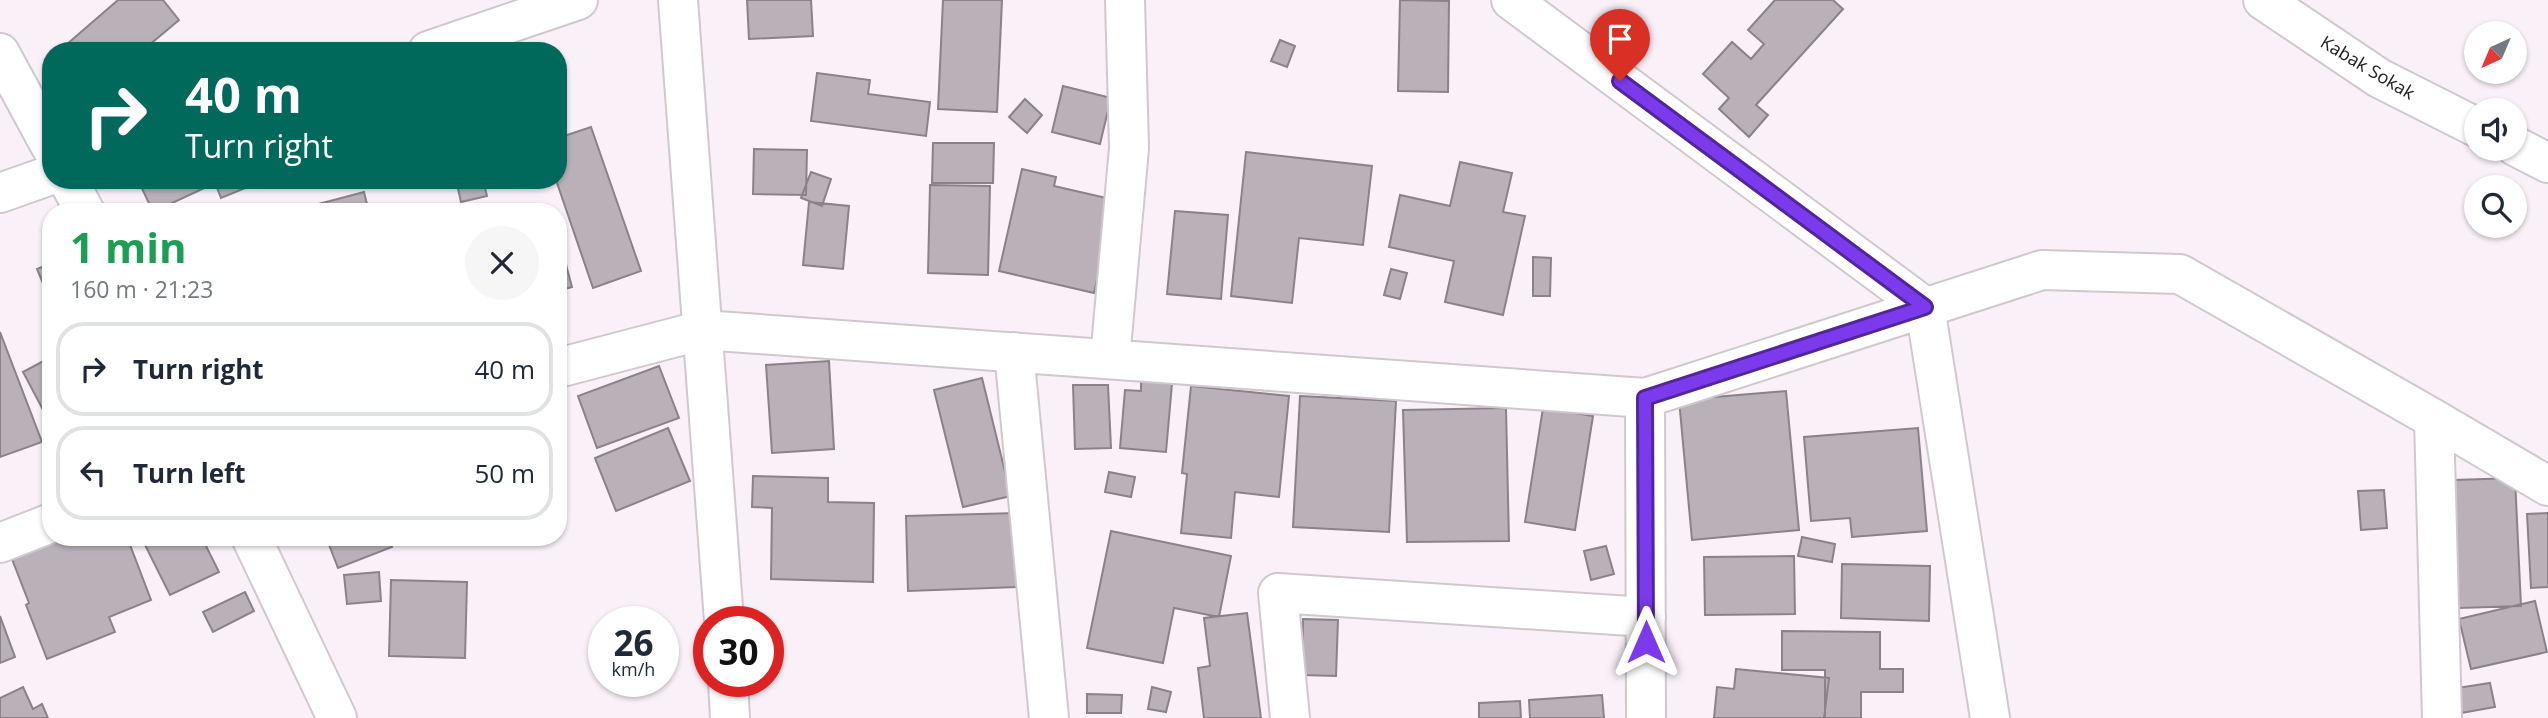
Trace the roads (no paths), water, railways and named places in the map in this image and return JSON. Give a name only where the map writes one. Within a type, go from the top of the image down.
[{"type":"street","points":[[454,42],[578,0]]},
{"type":"street","points":[[678,0],[723,606]]},
{"type":"street","points":[[1110,359],[1129,148],[1125,0]]},
{"type":"street","points":[[1511,0],[1925,307],[1990,718]]},
{"type":"street","name":"Kabak Sokak","points":[[2263,0],[2379,78],[2464,121]]},
{"type":"street","points":[[0,53],[42,130]]},
{"type":"street","points":[[2527,152],[2548,163]]},
{"type":"street","points":[[0,194],[42,178]]},
{"type":"street","points":[[567,366],[703,330],[1645,398],[2042,270],[2180,274],[2548,486]]},
{"type":"street","points":[[1014,352],[1049,718]]},
{"type":"street","points":[[1645,398],[1646,718]]},
{"type":"street","points":[[2434,419],[2442,718]]},
{"type":"street","points":[[0,542],[42,526]]},
{"type":"street","points":[[255,546],[337,718]]},
{"type":"street","points":[[1290,718],[1278,593],[1646,617]]},
{"type":"street","points":[[729,697],[730,718]]}]
